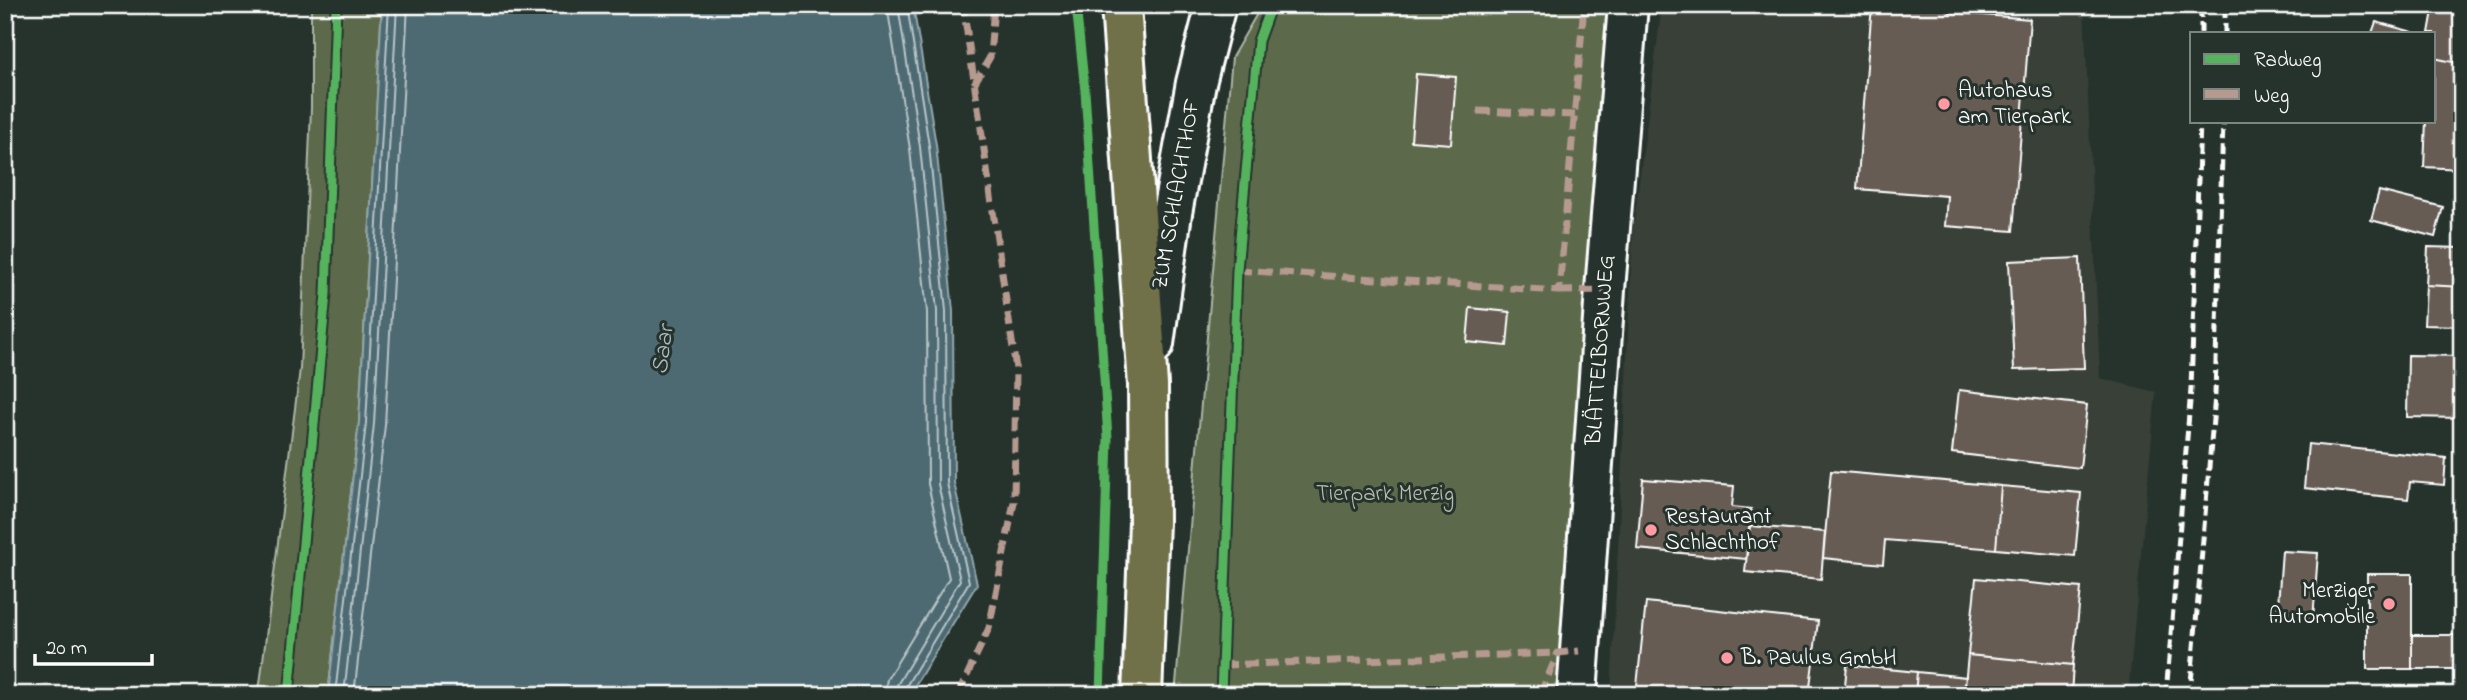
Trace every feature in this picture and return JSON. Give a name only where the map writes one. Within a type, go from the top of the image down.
[{"type":"main road","points":[[1121,5],[1148,385],[1149,523],[1142,695]]},
{"type":"street","name":"ZUM SCHLACHTHOF","points":[[1148,385],[1171,213],[1196,83],[1216,5]]},
{"type":"street","name":"BLÄTTELBORNWEG","points":[[1577,695],[1628,5]]},
{"type":"shaded area","points":[[1662,5],[2084,5],[2100,378],[2156,392],[2128,695],[1611,695],[1633,229]]},
{"type":"green space","points":[[311,5],[382,5],[359,422],[328,695],[252,695],[260,684],[300,369],[311,108]]},
{"type":"green space","name":"Tierpark Merzig","points":[[1262,5],[1614,5],[1562,695],[1175,695],[1232,57]]},
{"type":"water","name":"Saar","points":[[382,5],[913,5],[936,145],[953,311],[954,483],[977,584],[909,695],[328,695],[359,422]]},
{"type":"building","name":"Autohaus am Tierpark","points":[[1872,5],[1951,5],[1950,12],[2030,19],[2013,231],[1945,226],[1947,196],[1857,189]]},
{"type":"building","points":[[2434,5],[2462,5],[2462,64],[2436,58],[2436,32],[2429,32]]},
{"type":"building","points":[[2376,22],[2413,32],[2372,32]]},
{"type":"building","points":[[2436,58],[2462,64],[2462,169],[2424,167],[2426,122],[2436,122]]},
{"type":"building","points":[[1416,74],[1456,77],[1451,144],[1411,141]]},
{"type":"building","points":[[2379,191],[2443,207],[2435,237],[2371,220]]},
{"type":"building","points":[[2428,247],[2462,248],[2462,287],[2426,285]]},
{"type":"building","points":[[2080,258],[2084,368],[2014,370],[2009,261]]},
{"type":"building","points":[[2426,285],[2462,287],[2462,326],[2424,325]]},
{"type":"building","points":[[1470,308],[1510,312],[1507,346],[1467,342]]},
{"type":"building","points":[[2408,355],[2462,356],[2462,418],[2407,417]]},
{"type":"building","points":[[1959,390],[2087,405],[2080,468],[1952,453]]},
{"type":"building","points":[[2308,444],[2446,458],[2444,485],[2410,482],[2408,499],[2304,488]]},
{"type":"building","points":[[1831,471],[2001,486],[1996,549],[1885,540],[1883,564],[1823,558]]},
{"type":"building","points":[[1643,479],[1734,486],[1732,507],[1751,509],[1746,559],[1637,549]]},
{"type":"building","points":[[2001,486],[2081,493],[2075,556],[1996,549]]},
{"type":"building","points":[[1750,526],[1825,532],[1821,579],[1745,572]]},
{"type":"building","points":[[2282,551],[2318,553],[2313,620],[2277,618]]},
{"type":"building","name":"Merziger Automobile","points":[[2367,574],[2412,574],[2412,669],[2367,669]]},
{"type":"building","points":[[1976,578],[2081,588],[2073,665],[1968,655]]},
{"type":"building","name":"B. Paulus GmbH","points":[[1646,602],[1818,621],[1809,695],[1636,695]]},
{"type":"building","points":[[2412,635],[2461,635],[2461,669],[2412,669]]},
{"type":"building","points":[[1968,655],[2073,665],[2071,695],[1964,695]]},
{"type":"building","points":[[1847,665],[1917,672],[1915,695],[1844,695]]},
{"type":"building","points":[[1917,672],[1966,677],[1964,695],[1915,695]]},
{"type":"railway","points":[[2201,5],[2201,32]]},
{"type":"railway","points":[[2225,5],[2225,32]]},
{"type":"railway","points":[[2166,695],[2191,389],[2200,122]]},
{"type":"railway","points":[[2190,695],[2215,395],[2223,122]]},
{"type":"marked path","points":[[958,695],[989,628],[1014,502],[1016,369],[963,5]]},
{"type":"marked path","points":[[974,84],[990,57],[994,5]]},
{"type":"marked path","points":[[1237,270],[1559,291],[1584,5]]},
{"type":"marked path","points":[[1477,111],[1575,115]]},
{"type":"marked path","points":[[1559,291],[1605,290]]},
{"type":"marked path","points":[[1540,695],[1558,653],[1579,651]]},
{"type":"marked path","points":[[1222,665],[1558,653]]},
{"type":"cycle path","points":[[289,695],[326,294],[336,5]]},
{"type":"cycle path","points":[[1076,5],[1085,91],[1108,438],[1100,695]]},
{"type":"cycle path","points":[[1221,695],[1237,270],[1258,41],[1271,5]]},
{"type":"place","name":"Autohaus am Tierpark","points":[[1944,104]]},
{"type":"place","name":"Restaurant Schlachthof","points":[[1651,530]]},
{"type":"place","name":"Merziger Automobile","points":[[2389,604]]},
{"type":"place","name":"B. Paulus GmbH","points":[[1727,658]]}]
